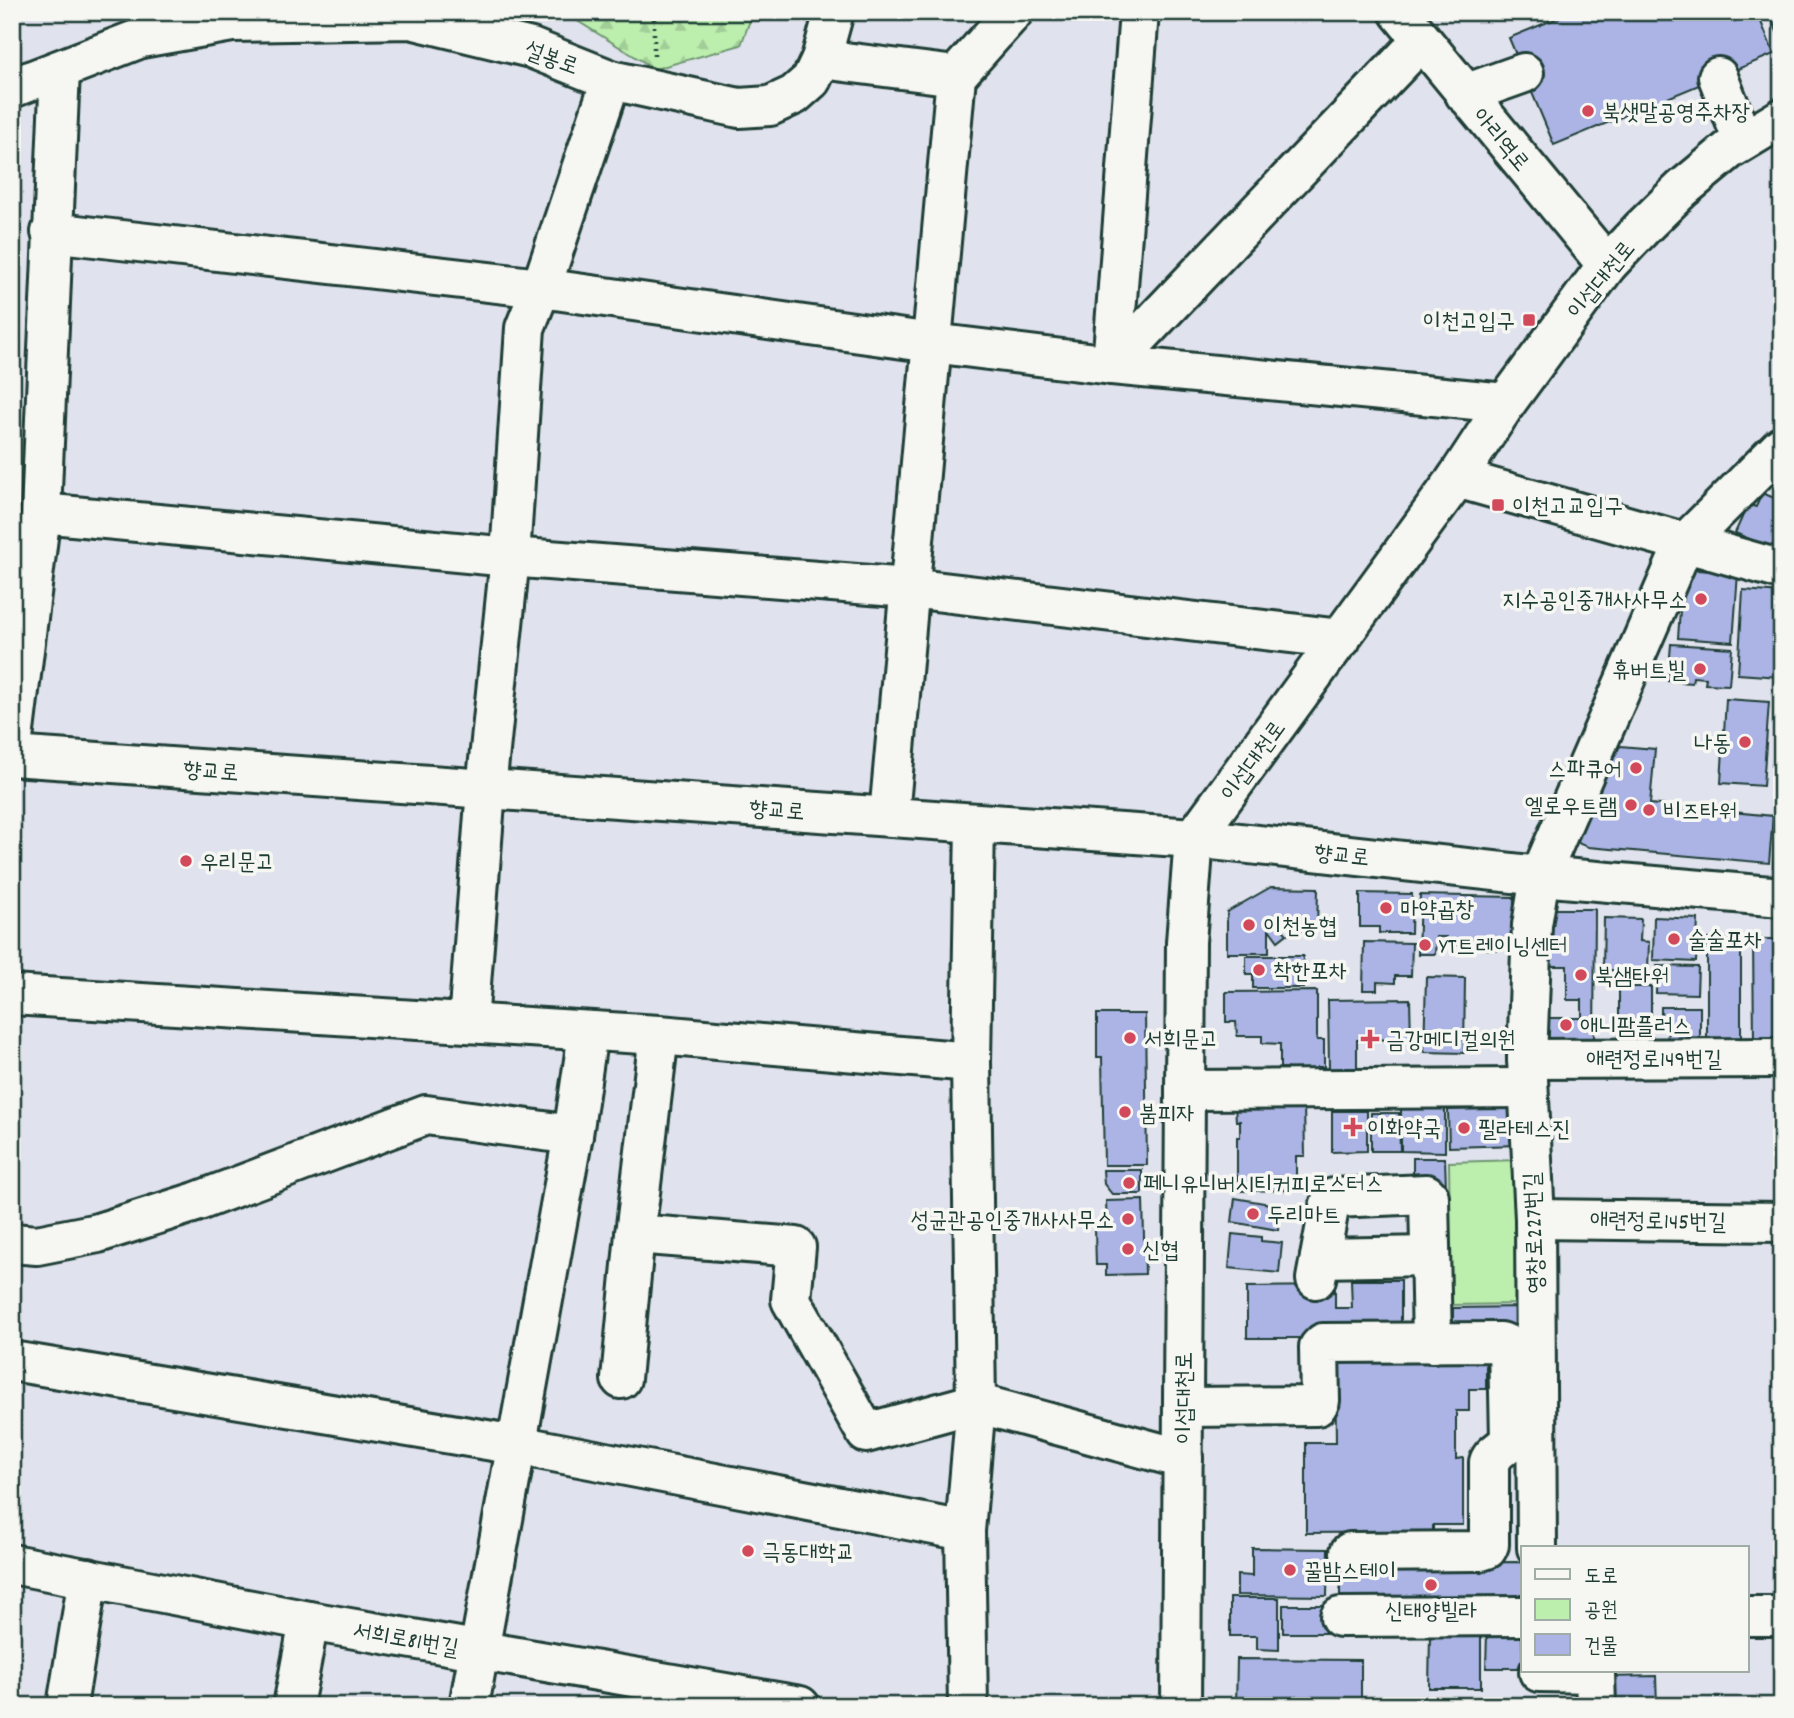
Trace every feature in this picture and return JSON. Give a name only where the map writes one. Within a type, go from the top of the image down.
[{"type":"street","name":"설봉로","points":[[12,88],[141,38],[232,22],[411,19],[531,48],[611,80],[739,108],[770,106],[794,95],[811,80],[821,60],[834,12]]},
{"type":"street","points":[[889,816],[956,76],[1013,12]]},
{"type":"street","points":[[1112,365],[1139,12]]},
{"type":"street","points":[[1112,365],[1408,20]]},
{"type":"street","name":"아리역로","points":[[1408,20],[1465,94],[1607,265]]},
{"type":"street","points":[[821,60],[956,76]]},
{"type":"street","points":[[12,747],[17,664],[41,513],[60,70]]},
{"type":"street","points":[[1465,94],[1524,73]]},
{"type":"street","points":[[1717,77],[1743,141]]},
{"type":"street","points":[[468,1023],[486,789],[510,557],[525,328],[611,80]]},
{"type":"street","name":"이섭대천로","points":[[1181,1706],[1186,942],[1194,838],[1341,639],[1457,478],[1506,403],[1607,265],[1682,189],[1743,141],[1782,118]]},
{"type":"street","points":[[51,232],[541,288],[932,344],[1112,365],[1506,403]]},
{"type":"street","points":[[1540,876],[1684,544],[1782,446]]},
{"type":"street","points":[[1457,478],[1782,570]]},
{"type":"street","points":[[41,513],[510,557],[909,587],[1341,639]]},
{"type":"street","name":"향교로","points":[[12,757],[1194,838],[1540,876],[1782,897]]},
{"type":"street","points":[[968,1706],[965,1531],[976,1403],[971,1062],[975,823]]},
{"type":"street","name":"영창로227번길","points":[[1537,1546],[1535,1219],[1527,1073],[1532,925],[1540,876]]},
{"type":"street","points":[[12,995],[659,1035],[971,1062]]},
{"type":"street","points":[[469,1706],[573,1135],[588,1032]]},
{"type":"street","points":[[621,1379],[659,1035]]},
{"type":"street","name":"애련정로149번길","points":[[1527,1073],[1782,1058]]},
{"type":"street","points":[[1185,1090],[1527,1073]]},
{"type":"street","points":[[12,1243],[37,1245],[98,1233],[196,1202],[426,1115],[573,1135]]},
{"type":"street","points":[[1430,1256],[1318,1268],[1330,1203],[1334,1198],[1423,1194],[1429,1197],[1432,1343]]},
{"type":"street","name":"애련정로145번길","points":[[1535,1219],[1782,1222]]},
{"type":"street","points":[[635,1234],[796,1247],[791,1300],[866,1433],[976,1403],[1183,1459]]},
{"type":"street","points":[[1183,1407],[1315,1406],[1320,1401],[1322,1344],[1501,1342],[1509,1348],[1510,1439],[1492,1455],[1489,1462],[1488,1548],[1481,1551],[1350,1552]]},
{"type":"street","points":[[12,1361],[517,1445],[965,1531]]},
{"type":"street","name":"서희로81번길","points":[[12,1564],[309,1621],[800,1706]]},
{"type":"street","points":[[66,1706],[88,1578]]},
{"type":"street","points":[[1340,1617],[1521,1616]]},
{"type":"street","points":[[1748,1616],[1782,1616]]},
{"type":"street","points":[[293,1706],[309,1621]]},
{"type":"street","points":[[1538,1683],[1595,1673],[1596,1706]]},
{"type":"path","points":[[654,12],[653,44],[658,90]]},
{"type":"green space","points":[[563,12],[753,12],[741,45],[655,69]]},
{"type":"green space","points":[[1520,1160],[1522,1304],[1451,1305],[1449,1162]]},
{"type":"building","name":"북샛말공영주차장","points":[[1572,12],[1757,12],[1774,54],[1554,145],[1509,38]]},
{"type":"building","points":[[1769,12],[1782,12],[1782,44]]},
{"type":"building","points":[[1762,493],[1782,501],[1782,552],[1735,533],[1748,504],[1756,507]]},
{"type":"building","points":[[1683,569],[1738,573],[1733,642],[1678,638]]},
{"type":"building","points":[[1743,590],[1782,593],[1780,677],[1738,674]]},
{"type":"building","name":"휴버트빌","points":[[1671,644],[1732,648],[1729,685],[1705,684],[1706,678],[1693,677],[1692,683],[1668,681]]},
{"type":"building","name":"나동","points":[[1726,699],[1769,702],[1763,786],[1721,783]]},
{"type":"building","points":[[1776,722],[1782,722],[1782,770],[1772,770]]},
{"type":"building","name":"비즈타워","points":[[1620,746],[1655,749],[1650,804],[1773,816],[1769,863],[1588,847],[1580,844],[1575,830]]},
{"type":"building","points":[[1778,812],[1782,813],[1782,868],[1773,867]]},
{"type":"building","points":[[1271,887],[1318,888],[1317,931],[1294,931],[1294,923],[1277,923],[1287,934],[1278,941],[1269,929],[1269,953],[1227,953],[1227,912]]},
{"type":"building","points":[[1360,893],[1412,894],[1411,933],[1379,933],[1379,927],[1360,927]]},
{"type":"building","points":[[1420,895],[1514,897],[1513,950],[1485,949],[1485,945],[1446,945],[1446,937],[1436,937],[1435,954],[1418,954]]},
{"type":"building","name":"북샘타워","points":[[1548,909],[1595,909],[1594,1046],[1546,1046],[1547,1018],[1582,1018],[1582,1000],[1567,1000],[1567,966],[1547,966]]},
{"type":"building","points":[[1654,917],[1698,919],[1696,962],[1653,960]]},
{"type":"building","points":[[1604,918],[1641,919],[1640,941],[1649,942],[1648,971],[1603,970]]},
{"type":"building","points":[[1707,939],[1741,939],[1741,1043],[1707,1043]]},
{"type":"building","points":[[1753,939],[1782,939],[1782,1042],[1754,1042]]},
{"type":"building","points":[[1364,942],[1412,943],[1411,976],[1395,976],[1395,983],[1377,982],[1377,990],[1363,990]]},
{"type":"building","points":[[1246,956],[1303,956],[1303,988],[1253,988],[1253,974],[1246,974]]},
{"type":"building","points":[[1657,966],[1698,967],[1697,994],[1656,993]]},
{"type":"building","points":[[1426,977],[1465,978],[1464,1053],[1424,1052]]},
{"type":"building","points":[[1619,987],[1651,987],[1651,1044],[1619,1045]]},
{"type":"building","points":[[1317,991],[1317,1040],[1324,1040],[1324,1067],[1318,1067],[1318,1073],[1286,1074],[1286,1068],[1280,1068],[1280,1044],[1262,1043],[1262,1036],[1237,1036],[1236,1022],[1226,1022],[1226,992]]},
{"type":"building","points":[[1410,999],[1411,1039],[1357,1040],[1357,1069],[1329,1069],[1328,1000]]},
{"type":"building","points":[[1661,1007],[1700,1007],[1700,1049],[1668,1049],[1667,1022],[1661,1022]]},
{"type":"building","points":[[1097,1014],[1145,1014],[1147,1165],[1104,1165],[1102,1057],[1097,1057]]},
{"type":"building","points":[[1304,1104],[1305,1156],[1296,1156],[1296,1190],[1237,1191],[1237,1137],[1240,1137],[1240,1121],[1236,1121],[1235,1105]]},
{"type":"building","points":[[1401,1105],[1445,1105],[1445,1152],[1401,1151]]},
{"type":"building","points":[[1519,1108],[1520,1145],[1449,1147],[1448,1110]]},
{"type":"building","points":[[1332,1111],[1367,1111],[1367,1151],[1332,1152]]},
{"type":"building","points":[[1371,1113],[1399,1113],[1400,1151],[1371,1151]]},
{"type":"building","points":[[1413,1158],[1445,1158],[1446,1188],[1413,1189]]},
{"type":"building","points":[[1103,1170],[1142,1170],[1142,1194],[1112,1194],[1104,1184]]},
{"type":"building","points":[[1235,1198],[1282,1206],[1278,1230],[1232,1222]]},
{"type":"building","points":[[1143,1200],[1145,1274],[1106,1275],[1106,1265],[1096,1265],[1095,1229],[1107,1228],[1106,1201]]},
{"type":"building","points":[[1232,1234],[1261,1237],[1261,1241],[1282,1243],[1279,1273],[1229,1268]]},
{"type":"building","points":[[1351,1280],[1401,1280],[1401,1338],[1247,1338],[1247,1287],[1335,1286],[1335,1308],[1352,1308]]},
{"type":"building","points":[[1523,1307],[1523,1327],[1453,1334],[1453,1308]]},
{"type":"building","points":[[1335,1347],[1486,1360],[1486,1389],[1469,1389],[1469,1411],[1456,1411],[1456,1459],[1463,1458],[1463,1525],[1433,1525],[1433,1532],[1306,1533],[1306,1443],[1336,1443]]},
{"type":"building","name":"꿀밤스테이","points":[[1252,1548],[1328,1549],[1327,1596],[1237,1595],[1237,1575],[1252,1576]]},
{"type":"building","name":"신태양빌라","points":[[1521,1562],[1521,1608],[1340,1609],[1340,1563]]},
{"type":"building","points":[[1230,1598],[1279,1598],[1279,1650],[1257,1649],[1257,1636],[1230,1636]]},
{"type":"building","points":[[1283,1605],[1336,1605],[1336,1633],[1283,1633]]},
{"type":"building","points":[[1487,1633],[1521,1634],[1521,1668],[1486,1668]]},
{"type":"building","points":[[1430,1635],[1481,1635],[1481,1688],[1429,1688]]},
{"type":"building","points":[[1237,1659],[1361,1660],[1361,1706],[1236,1706]]},
{"type":"building","points":[[1656,1676],[1657,1706],[1606,1706],[1606,1677]]},
{"type":"building","points":[[1446,1698],[1523,1698],[1523,1706],[1446,1706]]},
{"type":"place","name":"북샛말공영주차장","points":[[1588,111]]},
{"type":"place","name":"이천고입구","points":[[1529,320]]},
{"type":"place","name":"이천고교입구","points":[[1498,505]]},
{"type":"place","name":"지수공인중개사사무소","points":[[1701,599]]},
{"type":"place","name":"휴버트빌","points":[[1700,669]]},
{"type":"place","name":"나동","points":[[1745,742]]},
{"type":"place","name":"스파큐어","points":[[1636,768]]},
{"type":"place","name":"엘로우트램","points":[[1631,805]]},
{"type":"place","name":"비즈타워","points":[[1649,810]]},
{"type":"place","name":"우리문고","points":[[186,861]]},
{"type":"place","name":"마약곱창","points":[[1386,908]]},
{"type":"place","name":"이천농협","points":[[1249,925]]},
{"type":"place","name":"술술포차","points":[[1674,939]]},
{"type":"place","name":"YT트레이닝센터","points":[[1425,945]]},
{"type":"place","name":"착한포차","points":[[1259,970]]},
{"type":"place","name":"북샘타워","points":[[1581,975]]},
{"type":"place","name":"애니팜플러스","points":[[1566,1025]]},
{"type":"place","name":"서희문고","points":[[1130,1038]]},
{"type":"place","name":"금강메디컬의원","points":[[1370,1039]]},
{"type":"place","name":"붐피자","points":[[1125,1112]]},
{"type":"place","name":"이화약국","points":[[1353,1127]]},
{"type":"place","name":"필라테스진","points":[[1464,1128]]},
{"type":"place","name":"페니유니버시티커피로스터스","points":[[1129,1183]]},
{"type":"place","name":"두리마트","points":[[1253,1214]]},
{"type":"place","name":"성균관공인중개사사무소","points":[[1128,1219]]},
{"type":"place","name":"신협","points":[[1128,1249]]},
{"type":"place","name":"극동대학교","points":[[748,1551]]},
{"type":"place","name":"꿀밤스테이","points":[[1290,1570]]},
{"type":"place","name":"신태양빌라","points":[[1431,1585]]}]
